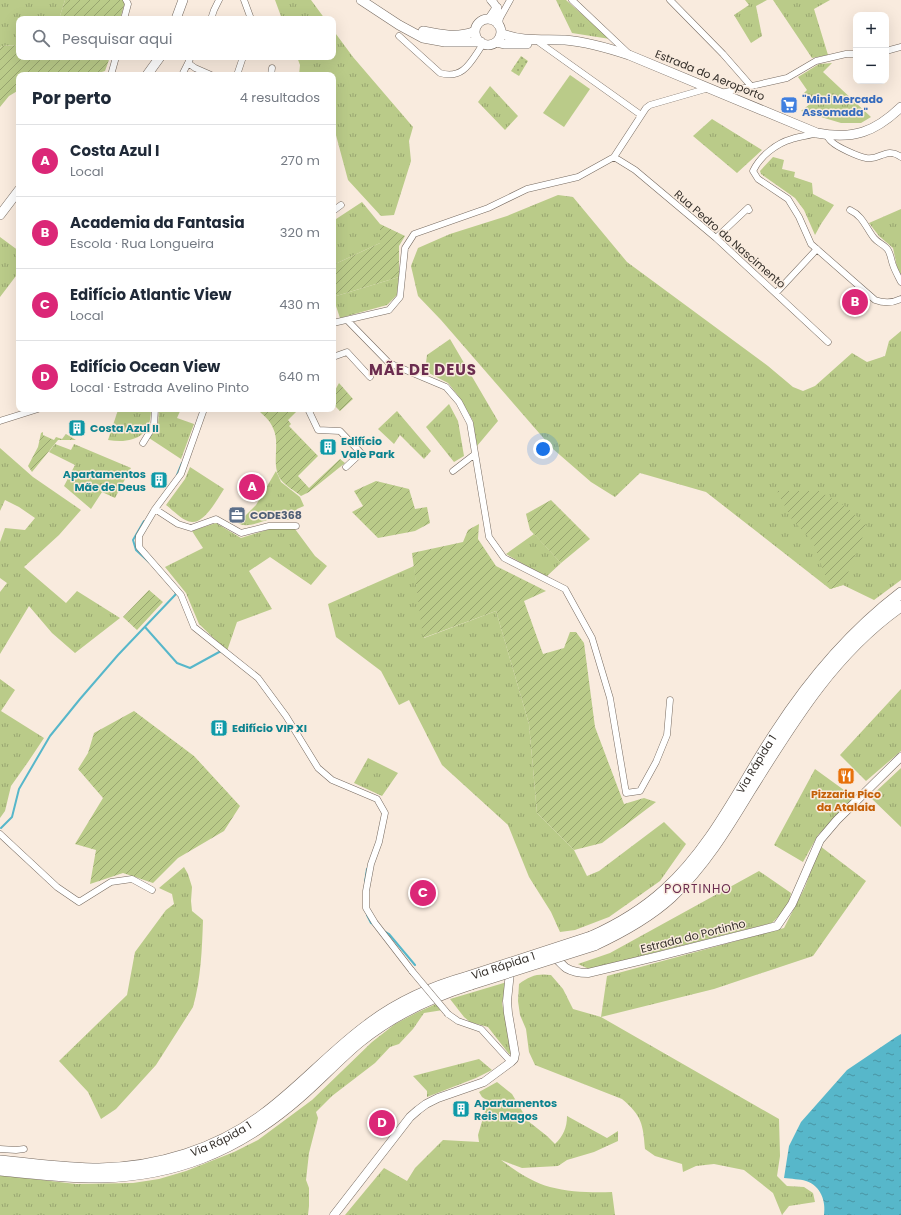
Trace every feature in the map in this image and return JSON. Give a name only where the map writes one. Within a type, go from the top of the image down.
[{"type":"highway","name":"Via Rápida 1","points":[[879,616],[901,593]]},
{"type":"highway","name":"Via Rápida 1","points":[[0,1170],[71,1176],[133,1176],[171,1168],[210,1155],[249,1135],[268,1122],[291,1105],[359,1042],[387,1022],[419,1004],[470,981],[593,941],[630,917],[665,890],[680,876],[711,837],[776,732],[820,670],[860,627],[901,606]]},
{"type":"highway","name":"Via Rápida 1","points":[[0,1161],[72,1168],[100,1169],[132,1167],[168,1160],[207,1147],[243,1129],[262,1116],[286,1097],[354,1036],[383,1014],[424,992],[439,986],[470,981]]},
{"type":"main road","points":[[177,16],[183,0]]},
{"type":"main road","points":[[361,0],[423,38],[444,42],[482,43],[490,45],[496,42],[499,38],[500,25],[493,20],[480,22],[477,26],[475,31],[476,38],[482,43]]},
{"type":"main road","name":"Estrada do Aeroporto","points":[[500,25],[516,38],[544,42]]},
{"type":"main road","points":[[402,26],[427,32],[459,36],[475,31]]},
{"type":"main road","name":"Estrada do Aeroporto","points":[[496,42],[504,44],[564,40],[590,43],[629,54],[822,134],[853,135],[867,131],[888,119],[901,107]]},
{"type":"main road","points":[[149,72],[158,60]]},
{"type":"main road","points":[[0,215],[16,194]]},
{"type":"street","points":[[125,16],[128,4],[126,0]]},
{"type":"street","points":[[213,16],[219,0]]},
{"type":"street","points":[[244,0],[250,16]]},
{"type":"street","points":[[492,0],[497,7],[500,25]]},
{"type":"street","points":[[489,20],[497,7],[509,0]]},
{"type":"street","points":[[500,25],[509,0]]},
{"type":"street","points":[[572,0],[629,54]]},
{"type":"street","points":[[670,0],[723,54],[750,86]]},
{"type":"street","points":[[399,36],[440,73],[446,75],[464,70],[471,62],[482,43]]},
{"type":"street","points":[[544,42],[641,115]]},
{"type":"street","points":[[889,50],[901,47]]},
{"type":"street","points":[[722,92],[787,78],[816,61],[846,54],[853,54]]},
{"type":"street","points":[[112,72],[115,60]]},
{"type":"street","points":[[184,72],[190,60],[195,68],[204,72]]},
{"type":"street","points":[[239,72],[242,60]]},
{"type":"street","points":[[271,72],[272,68]]},
{"type":"street","points":[[336,322],[389,310],[400,297],[405,248],[414,234],[488,208],[527,189],[578,177],[614,157],[641,115],[650,105],[710,88]]},
{"type":"street","points":[[901,157],[890,152],[875,158],[866,158],[840,148],[822,134],[794,138],[782,142],[773,148],[756,165],[753,171],[758,179],[788,199],[799,217],[811,244],[875,300],[888,302],[901,299]]},
{"type":"street","name":"Rua Pedro do Nascimento","points":[[614,157],[635,170],[716,238],[828,342]]},
{"type":"street","points":[[336,208],[341,205]]},
{"type":"street","points":[[716,238],[748,208],[749,210]]},
{"type":"street","points":[[850,210],[860,217],[874,238],[889,251],[893,265],[901,282]]},
{"type":"street","points":[[776,293],[817,249]]},
{"type":"street","points":[[347,320],[389,363],[446,387],[459,402],[470,423],[489,537],[504,558],[565,589],[592,638],[610,698],[626,793],[640,791],[656,762],[667,735],[670,700]]},
{"type":"street","points":[[336,357],[347,352],[370,378]]},
{"type":"street","points":[[0,421],[28,412]]},
{"type":"street","points":[[143,443],[154,425],[155,412]]},
{"type":"street","points":[[203,412],[182,474],[155,509],[139,536],[139,547],[181,595],[194,627],[258,678],[286,716],[318,768],[332,780],[377,799],[385,813],[379,842],[371,864],[366,892],[366,908],[375,923],[412,971],[448,1014],[458,1021],[481,1029],[511,1062],[484,1082],[438,1098],[418,1110],[406,1122],[334,1215]]},
{"type":"street","points":[[309,412],[318,430],[340,432],[361,453],[346,467]]},
{"type":"street","points":[[453,471],[475,454]]},
{"type":"street","points":[[155,509],[178,524],[191,528],[216,519],[241,533],[269,526],[296,526]]},
{"type":"street","name":"Estrada do Portinho","points":[[511,1062],[514,1059],[515,1054],[507,1001],[510,972],[516,961],[527,953],[538,951],[554,957],[566,968],[577,972],[588,973],[776,926],[792,904],[820,840],[837,820],[901,757]]},
{"type":"street","points":[[0,834],[56,887],[79,902],[111,882],[132,879],[152,890]]},
{"type":"street","points":[[0,1149],[24,1149]]},
{"type":"green space","points":[[0,0],[65,0],[60,16],[16,16],[16,45],[2,46],[0,48]]},
{"type":"green space","points":[[65,0],[123,0],[125,2],[121,16],[60,16]]},
{"type":"green space","points":[[275,0],[311,0],[323,16],[281,16]]},
{"type":"green space","points":[[556,0],[566,0],[610,39],[572,33]]},
{"type":"green space","points":[[745,0],[767,0],[756,6],[762,36],[751,43],[734,15],[749,5]]},
{"type":"green space","points":[[773,0],[830,0],[814,9],[828,55],[812,58]]},
{"type":"green space","points":[[336,34],[353,57],[413,127],[409,141],[411,161],[394,215],[381,216],[348,180],[336,135],[336,72],[299,72],[300,65],[298,60],[336,60]]},
{"type":"green space","points":[[16,45],[16,60],[109,60],[105,71],[102,72],[16,72],[16,92],[9,96],[0,107],[0,48],[2,46]]},
{"type":"green space","points":[[521,56],[528,61],[519,76],[511,71]]},
{"type":"green space","points":[[832,63],[823,72],[871,117],[861,123],[841,123],[801,111],[810,104],[803,94],[807,90],[798,77],[819,64]]},
{"type":"green space","points":[[570,75],[590,89],[564,127],[543,113]]},
{"type":"green space","points":[[490,86],[518,116],[505,130],[478,102]]},
{"type":"green space","points":[[712,119],[762,150],[737,173],[693,136]]},
{"type":"green space","points":[[773,157],[784,160],[782,169],[795,172],[794,177],[812,183],[813,194],[834,205],[815,235],[804,210],[795,198],[761,174],[760,171]]},
{"type":"green space","points":[[558,195],[573,197],[627,262],[768,366],[793,387],[803,391],[815,386],[852,353],[867,362],[885,356],[889,341],[901,331],[901,580],[874,600],[843,585],[830,589],[706,492],[640,473],[615,497],[591,482],[553,449],[441,320],[418,296],[411,266],[418,248],[450,234],[507,216]]},
{"type":"green space","points":[[362,202],[380,224],[380,243],[336,264],[336,219]]},
{"type":"green space","points":[[901,209],[901,275],[897,267],[893,248],[879,236],[869,223]]},
{"type":"green space","points":[[380,224],[405,236],[399,246],[399,277],[336,296],[336,264],[380,243]]},
{"type":"green space","points":[[0,237],[16,249],[16,276],[0,297]]},
{"type":"green space","points":[[399,277],[397,295],[387,305],[340,318],[336,306],[336,296]]},
{"type":"green space","points":[[450,339],[498,421],[477,446],[473,421],[460,398],[448,383],[425,371],[427,355]]},
{"type":"green space","points":[[339,383],[353,399],[340,411],[336,407],[336,388]]},
{"type":"green space","points":[[449,404],[458,421],[464,456],[454,462],[426,427]]},
{"type":"green space","points":[[397,411],[431,451],[424,459],[400,435],[394,444],[378,429]]},
{"type":"green space","points":[[117,412],[151,412],[148,427],[138,437],[125,441],[108,440]]},
{"type":"green space","points":[[159,412],[180,412],[177,418],[194,424],[181,459],[149,438],[158,425]]},
{"type":"green space","points":[[260,412],[296,412],[288,420],[291,424],[289,426],[318,456],[298,476],[309,488],[340,459],[345,463],[309,492],[301,496],[283,482],[278,474],[276,468],[275,434],[270,422]]},
{"type":"green space","points":[[43,432],[43,435],[54,440],[56,437],[62,439],[66,434],[76,440],[58,440],[32,472],[28,466],[38,447],[41,433]]},
{"type":"green space","points":[[55,444],[71,450],[74,444],[131,468],[115,498],[102,492],[91,509],[64,486],[75,465],[49,452]]},
{"type":"green space","points":[[0,448],[33,477],[81,510],[59,535],[24,567],[66,603],[77,591],[120,618],[75,653],[52,633],[29,606],[0,654],[0,592],[7,583],[0,578],[0,542],[5,528],[25,530],[35,518],[19,507],[5,500],[0,511]]},
{"type":"green space","points":[[190,467],[224,489],[215,504],[202,519],[192,522],[181,518],[166,505],[185,479]]},
{"type":"green space","points":[[276,471],[281,482],[300,497],[304,506],[297,509],[294,520],[272,519],[246,525],[238,523],[256,505]]},
{"type":"green space","points":[[376,481],[409,489],[415,509],[427,507],[430,523],[415,531],[378,538],[352,512],[363,506],[354,491]]},
{"type":"green space","points":[[777,491],[819,491],[848,508],[867,526],[843,585],[830,589],[813,542],[791,518]]},
{"type":"green space","points":[[551,500],[590,539],[561,563],[530,530],[526,514]]},
{"type":"green space","points":[[216,523],[241,538],[270,529],[295,529],[315,556],[327,566],[311,585],[270,557],[249,571],[272,609],[237,622],[227,651],[199,624],[186,593],[165,567],[203,548],[192,531]]},
{"type":"green space","points":[[479,524],[478,539],[496,566],[546,591],[524,601],[543,654],[564,648],[570,632],[576,632],[584,643],[595,727],[624,804],[644,798],[656,802],[602,843],[574,850],[537,813],[529,724],[496,611],[423,638],[412,553],[463,542],[468,530]]},
{"type":"green space","points":[[534,534],[561,563],[546,577],[506,554]]},
{"type":"green space","points":[[414,566],[424,638],[496,611],[529,724],[537,813],[574,850],[587,876],[599,871],[664,822],[686,844],[660,881],[609,917],[575,930],[560,932],[551,912],[529,877],[508,825],[442,765],[409,700],[399,705],[381,671],[336,637],[328,604]]},
{"type":"green space","points":[[149,590],[163,602],[137,630],[123,617]]},
{"type":"green space","points":[[0,679],[15,690],[1,711],[44,738],[11,786],[5,811],[0,818]]},
{"type":"green space","points":[[901,689],[901,751],[866,781],[840,755]]},
{"type":"green space","points":[[134,711],[194,756],[240,806],[224,831],[178,858],[153,883],[123,873],[90,884],[96,850],[75,844],[103,798],[78,769],[88,753],[94,733]]},
{"type":"green space","points":[[368,758],[398,773],[382,796],[354,783]]},
{"type":"green space","points":[[901,768],[901,827],[870,797]]},
{"type":"green space","points":[[815,769],[855,798],[818,835],[803,862],[774,845]]},
{"type":"green space","points":[[820,846],[866,881],[813,956],[714,989],[601,1017],[607,976],[784,928],[805,887]]},
{"type":"green space","points":[[184,867],[192,887],[192,911],[203,920],[202,953],[193,1007],[156,1065],[116,1109],[101,1119],[88,1092],[59,1061],[127,995],[135,952],[166,910],[174,904],[172,894],[159,888]]},
{"type":"green space","points":[[759,871],[791,893],[786,906],[772,923],[589,969],[578,964],[610,953]]},
{"type":"green space","points":[[542,974],[551,975],[563,989],[573,1009],[601,1017],[779,1119],[780,1156],[777,1176],[787,1186],[804,1187],[813,1193],[815,1202],[789,1206],[782,1215],[773,1193],[744,1170],[714,1164],[696,1166],[683,1172],[682,1164],[655,1156],[645,1149],[642,1127],[638,1116],[622,1099],[535,1065],[529,1052],[526,1029],[520,1015],[518,1001],[519,984],[534,976]]},
{"type":"green space","points":[[507,982],[502,1003],[511,1054],[509,1054],[488,1027],[470,1022],[464,1017],[450,999]]},
{"type":"green space","points":[[438,1003],[443,1010],[424,1013],[413,1029],[399,1044],[390,1047],[375,1063],[332,1096],[316,1112],[318,1118],[309,1153],[306,1180],[309,1188],[308,1215],[0,1215],[0,1175],[76,1184],[133,1183],[159,1179],[186,1171],[234,1152],[258,1140],[312,1100],[372,1042],[395,1024]]},
{"type":"green space","points":[[479,1059],[492,1070],[476,1078],[427,1097],[427,1091],[413,1076]]},
{"type":"green space","points":[[497,1082],[512,1094],[528,1121],[555,1144],[564,1132],[567,1116],[607,1138],[618,1131],[618,1141],[594,1152],[567,1160],[558,1166],[522,1168],[501,1160],[524,1176],[550,1187],[581,1192],[612,1192],[615,1215],[345,1215],[384,1168],[407,1181],[415,1168],[443,1140],[479,1142],[478,1135],[488,1101],[482,1097],[479,1092]]},
{"type":"water","points":[[901,1034],[901,1215],[824,1215],[823,1199],[819,1190],[815,1186],[804,1180],[784,1178],[789,1146],[801,1122],[847,1070]]},
{"type":"waterway","points":[[177,475],[182,463]]},
{"type":"waterway","points":[[144,521],[133,540],[136,550],[150,563]]},
{"type":"waterway","points":[[1,828],[12,817],[19,789],[50,736],[118,655],[176,594],[175,592]]},
{"type":"waterway","points":[[145,627],[177,663],[190,668],[221,651],[222,652]]},
{"type":"waterway","points":[[365,882],[367,869]]},
{"type":"waterway","points":[[367,915],[371,923],[374,925]]},
{"type":"waterway","points":[[384,931],[389,934],[415,965]]},
{"type":"place","name":"\"Mini Mercado Assomada\"","points":[[789,105]]},
{"type":"place","name":"Academia da Fantasia","points":[[855,302]]},
{"type":"place","name":"Costa Azul II","points":[[77,428]]},
{"type":"place","name":"Edifício Vale Park","points":[[328,447]]},
{"type":"place","name":"Apartamentos Mãe de Deus","points":[[159,480]]},
{"type":"place","name":"Costa Azul I","points":[[252,487]]},
{"type":"place","name":"CODE368","points":[[237,515]]},
{"type":"place","name":"Edifício VIP XI","points":[[219,728]]},
{"type":"place","name":"Pizzaria Pico da Atalaia","points":[[846,776]]},
{"type":"place","name":"Edifício Atlantic View","points":[[423,893]]},
{"type":"place","name":"Apartamentos Reis Magos","points":[[461,1109]]},
{"type":"place","name":"Edifício Ocean View","points":[[382,1123]]},
{"type":"district","name":"MÃE DE DEUS","points":[[423,369]]},
{"type":"district","name":"PORTINHO","points":[[698,888]]}]
